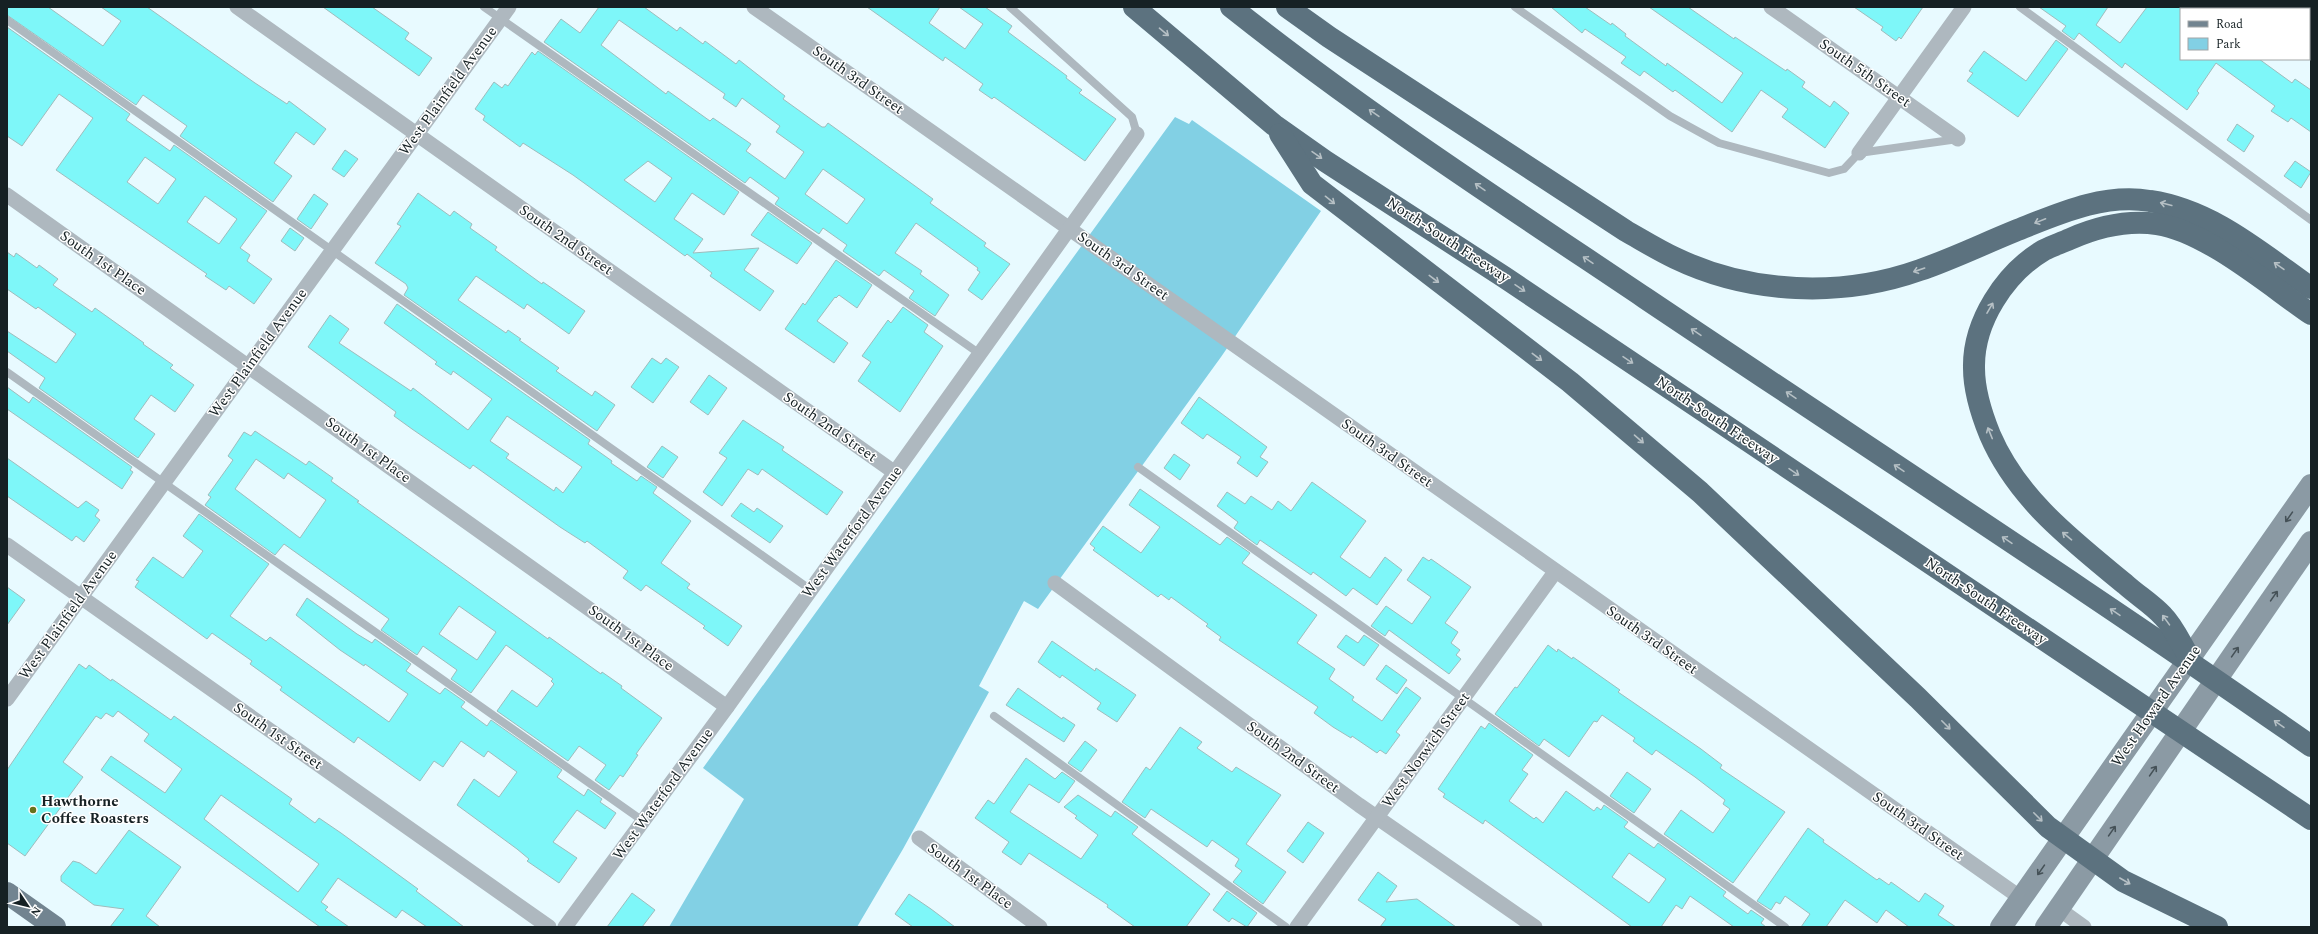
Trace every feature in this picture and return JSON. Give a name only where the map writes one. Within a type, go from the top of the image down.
[{"type":"highway","name":"North-South Freeway","points":[[1134,7],[1274,125],[1325,161],[1510,281],[2311,819]]},
{"type":"highway","points":[[1231,7],[1308,67],[1524,217],[2194,664],[2311,746]]},
{"type":"highway","points":[[1287,7],[1329,37],[1626,231],[1676,258],[1726,275],[1759,284],[1789,289],[1872,283],[1919,271],[2059,213],[2100,201],[2149,200],[2191,210],[2226,229],[2311,288]]},
{"type":"highway","points":[[1274,125],[1312,184],[1570,382],[1670,466],[1918,698],[2048,827],[2123,881],[2217,927]]},
{"type":"highway","points":[[2194,664],[2164,616],[2058,529],[2031,501],[2005,465],[1980,408],[1975,388],[1974,366],[1986,316],[2001,290],[2020,267],[2044,250],[2079,235],[2130,223],[2159,224],[2209,243],[2311,314]]},
{"type":"main road","name":"West Howard Avenue","points":[[2001,927],[2311,485]]},
{"type":"main road","points":[[2046,927],[2311,542]]},
{"type":"main road","points":[[7,893],[55,927]]},
{"type":"street","name":"South 2nd Street","points":[[237,7],[894,472]]},
{"type":"street","name":"South 3rd Street","points":[[754,7],[1555,572],[2021,898]]},
{"type":"street","name":"South 5th Street","points":[[1771,7],[1958,139]]},
{"type":"street","points":[[1859,152],[1964,7]]},
{"type":"street","name":"West Plainfield Avenue","points":[[7,699],[505,13]]},
{"type":"street","name":"West Waterford Avenue","points":[[565,927],[727,707],[1137,134]]},
{"type":"street","name":"South 1st Place","points":[[7,195],[727,707]]},
{"type":"street","name":"South 1st Street","points":[[7,545],[549,927]]},
{"type":"street","name":"West Norwich Street","points":[[1297,927],[1555,572]]},
{"type":"street","name":"South 2nd Street","points":[[1054,582],[1377,817],[1534,927]]},
{"type":"street","name":"South 1st Place","points":[[919,838],[1040,927]]},
{"type":"street","points":[[2059,909],[2084,927]]},
{"type":"lane","points":[[484,7],[505,13],[980,354]]},
{"type":"lane","points":[[1010,7],[1132,118],[1137,134]]},
{"type":"lane","points":[[1514,7],[1670,116],[1719,143],[1829,173],[1844,169],[1859,152],[1958,139]]},
{"type":"lane","points":[[2020,7],[2311,220]]},
{"type":"lane","points":[[7,20],[811,590]]},
{"type":"lane","points":[[7,372],[643,821]]},
{"type":"lane","points":[[1138,467],[1785,927]]},
{"type":"lane","points":[[994,716],[1286,927]]},
{"type":"green space","points":[[1175,117],[1189,124],[1192,120],[1321,211],[1221,357],[1038,609],[1024,601],[979,686],[989,692],[903,849],[857,927],[669,927],[744,799],[703,768]]},
{"type":"building","points":[[7,7],[48,7],[103,46],[121,21],[101,7],[147,7],[255,83],[287,104],[289,101],[326,129],[314,145],[296,132],[274,163],[292,176],[273,202],[180,136],[187,126],[143,95],[136,105],[7,15]]},
{"type":"building","points":[[323,7],[372,7],[409,33],[405,39],[432,58],[419,76]]},
{"type":"building","points":[[599,7],[644,7],[677,31],[680,27],[703,44],[705,41],[736,64],[739,60],[785,96],[783,99],[822,127],[825,127],[828,123],[933,199],[930,203],[986,243],[984,246],[1010,264],[982,300],[968,290],[980,272],[977,270],[978,268],[916,223],[895,253],[922,271],[920,274],[949,295],[935,316],[909,298],[914,291],[884,270],[879,276],[843,251],[847,245],[823,228],[819,234],[775,204],[779,198],[750,177],[745,183],[544,42],[561,19],[580,33]],"holes":[[[619,20],[725,94],[723,98],[736,107],[742,98],[780,126],[776,132],[804,152],[785,179],[746,151],[751,144],[713,118],[710,121],[668,91],[666,94],[601,45]],[[823,169],[865,199],[847,224],[805,194]]]},
{"type":"building","points":[[867,7],[940,7],[929,23],[965,49],[983,24],[959,7],[985,7],[1012,26],[1008,32],[1067,76],[1066,78],[1082,90],[1079,93],[1116,119],[1085,161],[994,97],[992,99],[979,90],[983,84],[945,57],[943,61]]},
{"type":"building","points":[[1551,7],[1585,7],[1611,25],[1612,23],[1626,34],[1625,36],[1666,66],[1667,63],[1722,103],[1743,73],[1649,7],[1688,7],[1734,39],[1735,37],[1786,71],[1787,69],[1805,82],[1802,87],[1830,107],[1834,101],[1849,113],[1825,148],[1782,117],[1788,109],[1761,90],[1732,132],[1675,90],[1673,92],[1644,71],[1640,76],[1621,63],[1626,57],[1585,29],[1582,33]]},
{"type":"building","points":[[1854,7],[1923,7],[1901,39],[1899,37],[1896,41],[1881,30],[1883,27]]},
{"type":"building","points":[[2039,7],[2108,7],[2096,25],[2120,43],[2147,7],[2181,7],[2180,60],[2260,60],[2292,83],[2295,79],[2311,90],[2311,132],[2291,118],[2288,122],[2271,111],[2275,106],[2216,63],[2197,91],[2199,93],[2187,110],[2125,63],[2122,68],[2079,33],[2074,40],[2062,31],[2066,26]]},
{"type":"building","points":[[7,27],[130,114],[126,120],[170,151],[174,145],[267,211],[240,248],[250,255],[247,261],[272,279],[254,304],[229,286],[226,290],[205,276],[207,274],[56,170],[93,118],[59,94],[22,146],[7,136]],"holes":[[[145,157],[176,179],[158,204],[127,182]],[[205,196],[237,219],[219,244],[187,222]]]},
{"type":"building","points":[[2056,40],[2068,49],[2018,117],[1967,81],[1973,73],[1969,71],[1984,51],[2026,81]]},
{"type":"building","points":[[538,51],[739,192],[724,215],[692,193],[674,219],[703,239],[693,253],[759,248],[744,270],[774,291],[760,311],[710,276],[712,273],[687,254],[685,256],[573,175],[523,143],[520,147],[483,120],[485,116],[475,109],[494,82],[502,88],[505,84],[508,86],[532,52],[535,55]],"holes":[[[648,161],[672,178],[655,202],[624,180]]]},
{"type":"building","points":[[2237,124],[2254,136],[2244,152],[2227,140]]},
{"type":"building","points":[[345,150],[358,159],[344,177],[332,169]]},
{"type":"building","points":[[2295,161],[2311,172],[2301,188],[2284,176]]},
{"type":"building","points":[[418,193],[450,216],[454,211],[472,224],[470,228],[497,247],[495,250],[542,284],[543,282],[585,311],[569,334],[527,304],[524,309],[476,276],[458,300],[506,333],[508,330],[521,339],[519,340],[559,368],[556,371],[592,396],[595,391],[615,405],[597,431],[404,295],[408,288],[406,284],[375,263],[401,226],[397,224]]},
{"type":"building","points":[[314,194],[328,204],[311,229],[297,219]]},
{"type":"building","points":[[768,212],[812,243],[797,264],[751,235]]},
{"type":"building","points":[[290,228],[304,238],[295,251],[281,241]]},
{"type":"building","points":[[7,252],[14,257],[16,253],[37,268],[39,265],[58,279],[53,285],[92,312],[95,308],[173,365],[170,368],[194,385],[175,412],[151,395],[134,419],[155,434],[138,458],[39,388],[45,378],[7,351],[7,331],[56,363],[76,334],[38,307],[36,309],[7,289]]},
{"type":"building","points":[[836,260],[872,285],[857,308],[839,295],[836,298],[835,297],[817,321],[848,343],[834,363],[785,329],[803,303],[805,305]]},
{"type":"building","points":[[397,304],[590,440],[588,444],[612,461],[611,463],[637,481],[641,476],[657,487],[653,493],[691,521],[661,563],[690,584],[687,588],[742,626],[728,646],[703,628],[705,626],[646,585],[641,591],[623,578],[628,571],[587,541],[585,543],[560,527],[473,465],[470,469],[412,429],[394,416],[396,412],[308,347],[330,315],[349,329],[339,343],[411,391],[413,388],[468,430],[492,399],[453,371],[451,375],[435,364],[437,362],[384,323]],"holes":[[[507,416],[582,467],[563,493],[556,487],[554,491],[506,458],[509,454],[490,441]]]},
{"type":"building","points":[[903,307],[928,325],[924,332],[943,346],[900,412],[858,381],[871,362],[862,356],[888,320],[891,323]]},
{"type":"building","points":[[652,358],[661,364],[666,358],[679,367],[653,403],[631,387]]},
{"type":"building","points":[[709,375],[727,388],[708,415],[690,402]]},
{"type":"building","points":[[7,387],[29,403],[33,397],[132,467],[130,470],[133,472],[122,489],[7,409]]},
{"type":"building","points":[[1199,397],[1267,447],[1260,457],[1268,462],[1257,477],[1237,463],[1241,457],[1207,434],[1203,439],[1181,423]]},
{"type":"building","points":[[743,420],[784,447],[782,450],[843,492],[827,515],[762,469],[758,475],[748,469],[722,506],[703,492],[727,458],[719,453]]},
{"type":"building","points":[[255,431],[306,465],[309,461],[333,478],[331,481],[359,501],[357,502],[548,639],[549,637],[601,674],[602,672],[622,686],[621,688],[662,718],[636,754],[638,755],[623,777],[620,775],[609,790],[595,780],[606,765],[579,746],[568,761],[497,711],[512,690],[537,707],[554,684],[551,681],[553,679],[506,645],[471,693],[451,679],[457,670],[423,646],[417,655],[381,630],[389,619],[284,544],[275,555],[205,505],[211,497],[208,495],[233,460],[228,456],[244,432],[251,436]],"holes":[[[256,459],[284,479],[288,473],[326,500],[300,538],[235,489]],[[459,606],[496,632],[477,660],[439,634]]]},
{"type":"building","points":[[662,446],[678,457],[663,478],[647,467]]},
{"type":"building","points":[[1174,454],[1190,465],[1180,480],[1164,468]]},
{"type":"building","points":[[7,458],[78,508],[86,501],[99,510],[95,516],[100,520],[84,542],[76,536],[72,541],[7,496]]},
{"type":"building","points":[[1312,482],[1366,521],[1340,557],[1370,578],[1385,557],[1402,570],[1377,605],[1353,588],[1346,596],[1313,572],[1311,575],[1260,540],[1257,545],[1234,528],[1238,522],[1217,506],[1227,492],[1245,504],[1251,496],[1272,510],[1278,501],[1291,511]]},
{"type":"building","points":[[1140,489],[1220,545],[1227,537],[1250,553],[1242,563],[1317,615],[1297,643],[1335,669],[1329,679],[1354,697],[1352,700],[1382,721],[1406,687],[1421,698],[1396,732],[1400,735],[1386,754],[1380,750],[1377,753],[1352,736],[1351,738],[1333,727],[1314,713],[1318,707],[1219,640],[1221,637],[1206,626],[1208,624],[1171,597],[1169,600],[1161,594],[1158,597],[1093,550],[1095,548],[1090,544],[1103,526],[1141,553],[1160,527],[1129,505]]},
{"type":"building","points":[[741,503],[754,512],[757,508],[783,526],[770,543],[731,516]]},
{"type":"building","points":[[199,514],[269,564],[230,616],[266,641],[270,637],[389,722],[408,694],[365,664],[364,666],[340,650],[296,615],[307,598],[357,634],[372,643],[375,639],[411,664],[406,671],[440,694],[445,688],[465,702],[461,707],[487,726],[491,720],[562,770],[557,777],[584,796],[588,789],[602,799],[600,802],[616,813],[605,829],[577,810],[553,842],[577,858],[559,883],[527,861],[529,859],[517,849],[457,805],[474,779],[499,797],[517,772],[488,751],[484,757],[461,741],[443,767],[434,761],[420,781],[358,737],[354,743],[280,690],[282,687],[250,664],[252,661],[212,633],[207,639],[135,587],[139,581],[136,580],[153,557],[183,578],[203,551],[183,536]]},
{"type":"building","points":[[1423,557],[1429,561],[1431,559],[1471,587],[1445,623],[1458,632],[1451,643],[1460,650],[1456,655],[1461,659],[1449,674],[1389,630],[1385,636],[1371,626],[1386,606],[1412,624],[1431,597],[1407,580]]},
{"type":"building","points":[[7,587],[25,600],[7,625]]},
{"type":"building","points":[[1346,635],[1358,643],[1364,635],[1379,645],[1364,666],[1337,647]]},
{"type":"building","points":[[1052,641],[1095,671],[1096,668],[1136,695],[1117,722],[1097,709],[1101,703],[1062,675],[1060,678],[1038,662]]},
{"type":"building","points":[[1548,645],[1557,652],[1558,649],[1572,659],[1573,657],[1620,690],[1618,692],[1722,765],[1720,768],[1785,812],[1733,883],[1664,834],[1681,810],[1713,833],[1730,809],[1723,804],[1725,800],[1695,777],[1656,750],[1652,755],[1633,741],[1635,738],[1602,715],[1597,722],[1594,721],[1569,757],[1544,739],[1539,746],[1495,714],[1515,687],[1517,688]]},
{"type":"building","points":[[79,664],[86,669],[89,665],[171,720],[174,716],[292,799],[289,804],[315,823],[319,818],[418,889],[416,891],[464,927],[427,927],[402,910],[396,918],[338,878],[321,902],[328,907],[325,910],[349,927],[320,927],[101,770],[111,756],[165,793],[182,769],[144,741],[149,734],[118,711],[113,717],[106,713],[101,719],[96,716],[63,762],[83,777],[25,856],[7,843],[7,770]],"holes":[[[221,795],[319,864],[298,892],[204,819]]]},
{"type":"building","points":[[1386,665],[1407,680],[1397,694],[1376,679]]},
{"type":"building","points":[[1018,688],[1062,719],[1063,717],[1075,725],[1064,742],[1006,705]]},
{"type":"building","points":[[1489,723],[1533,755],[1522,770],[1528,774],[1509,801],[1534,819],[1536,817],[1543,823],[1566,791],[1594,811],[1597,807],[1601,810],[1604,805],[1628,822],[1624,827],[1654,848],[1658,843],[1726,892],[1723,896],[1748,914],[1751,910],[1764,919],[1761,923],[1766,927],[1734,927],[1690,896],[1682,909],[1676,905],[1661,927],[1632,927],[1485,820],[1483,824],[1443,797],[1445,794],[1438,789],[1481,726],[1485,729]],"holes":[[[1629,853],[1666,879],[1649,903],[1612,877]]]},
{"type":"building","points":[[1180,727],[1202,742],[1197,748],[1232,772],[1236,767],[1281,795],[1246,844],[1286,872],[1263,904],[1233,882],[1242,871],[1235,866],[1239,859],[1212,840],[1207,847],[1151,809],[1145,818],[1122,802],[1146,767],[1150,770]]},
{"type":"building","points":[[1085,741],[1097,750],[1081,772],[1068,763]]},
{"type":"building","points":[[1026,758],[1055,779],[1062,772],[1075,781],[1059,803],[1029,784],[1010,812],[1081,859],[1098,835],[1075,818],[1077,816],[1064,807],[1078,795],[1111,817],[1115,811],[1138,827],[1132,834],[1210,894],[1186,927],[1135,927],[1107,907],[1108,905],[1029,853],[1021,865],[1002,852],[1009,842],[975,818],[988,800],[994,804]]},
{"type":"building","points":[[1627,772],[1651,789],[1634,813],[1610,796]]},
{"type":"building","points":[[1308,822],[1324,833],[1303,863],[1287,851]]},
{"type":"building","points":[[1808,828],[1824,840],[1823,842],[1877,880],[1879,878],[1889,885],[1891,882],[1919,902],[1925,893],[1944,906],[1938,915],[1956,927],[1909,927],[1886,910],[1877,923],[1845,900],[1826,927],[1801,927],[1810,914],[1785,896],[1780,904],[1776,902],[1771,910],[1757,901]]},
{"type":"building","points":[[129,830],[181,867],[146,916],[160,927],[110,927],[124,909],[94,905],[61,881],[61,876],[73,861],[80,863],[96,874]]},
{"type":"building","points":[[1378,872],[1397,886],[1386,902],[1417,899],[1456,927],[1380,927],[1386,919],[1358,900]]},
{"type":"building","points":[[1227,891],[1257,913],[1247,927],[1232,918],[1229,922],[1213,910]]},
{"type":"building","points":[[632,893],[655,910],[642,927],[607,927]]},
{"type":"building","points":[[909,894],[955,927],[913,927],[895,914]]},
{"type":"place","name":"Hawthorne Coffee Roasters","points":[[33,810]]}]
